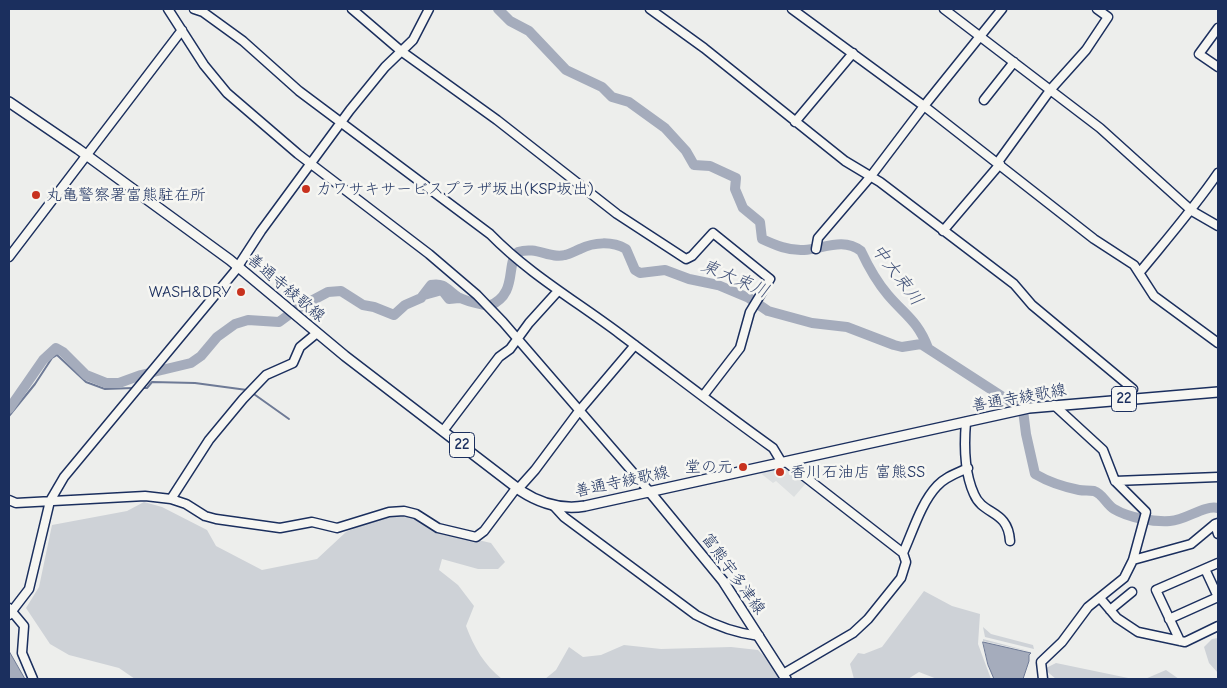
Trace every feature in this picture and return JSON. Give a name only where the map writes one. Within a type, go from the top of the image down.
[{"type":"main road","name":"善通寺綾歌線","points":[[9,102],[87,155],[238,267],[317,333],[518,488],[542,503],[553,506],[571,508],[1029,408],[1218,392]]},
{"type":"main road","name":"富熊宇多津線","points":[[649,491],[723,582],[785,677]]},
{"type":"street","points":[[168,9],[204,65],[227,93],[310,162],[477,295],[518,339],[649,491]]},
{"type":"street","points":[[194,9],[203,12],[243,41],[299,92],[490,234],[514,258],[558,292],[635,345],[773,448],[784,463],[903,553],[906,562],[901,578],[868,619],[853,634],[785,677]]},
{"type":"street","points":[[352,9],[401,51],[497,120],[617,214],[686,259],[692,256],[713,232],[770,279],[755,303],[740,348],[703,396]]},
{"type":"street","points":[[33,679],[22,653],[24,626],[10,611],[29,589],[50,501],[64,478],[238,267],[310,162],[341,122],[385,67],[413,40],[429,9]]},
{"type":"street","points":[[650,9],[704,48],[845,161],[871,176],[1014,284],[1032,305],[1133,389]]},
{"type":"street","points":[[792,9],[999,164],[1094,240],[1142,271],[1154,296],[1218,343]]},
{"type":"street","points":[[944,9],[1100,128],[1192,212],[1218,226]]},
{"type":"street","points":[[816,248],[818,238],[871,176],[1002,9]]},
{"type":"street","points":[[943,231],[999,164],[1050,90],[1086,50],[1108,18],[1098,9]]},
{"type":"street","points":[[1218,28],[1199,54],[1218,67]]},
{"type":"street","points":[[9,256],[182,30]]},
{"type":"street","points":[[795,122],[852,54]]},
{"type":"street","points":[[984,100],[994,83],[1014,62]]},
{"type":"street","points":[[1142,271],[1181,221],[1192,212],[1218,174]]},
{"type":"street","points":[[444,431],[500,357],[558,292]]},
{"type":"street","points":[[171,499],[209,440],[251,392],[271,372],[293,363],[300,346],[317,333]]},
{"type":"street","points":[[9,510],[12,502],[134,495],[171,499],[186,504],[205,516],[256,526],[280,528],[312,522],[337,528],[389,512],[404,511],[416,514],[438,528],[476,536],[484,531],[535,470],[579,411],[635,345]]},
{"type":"street","points":[[1043,679],[1042,662],[1062,642],[1079,617],[1124,578],[1133,560],[1145,519],[1144,508],[1114,481],[1103,450],[1054,405]]},
{"type":"street","points":[[966,422],[964,450],[974,495],[1008,526],[1010,541]]},
{"type":"street","points":[[903,553],[918,519],[937,486],[946,478],[968,468]]},
{"type":"street","points":[[1114,481],[1218,477]]},
{"type":"street","points":[[553,506],[564,518],[696,614],[713,624],[737,633],[759,636]]},
{"type":"street","points":[[1133,560],[1191,544],[1217,524]]},
{"type":"street","points":[[1217,524],[1218,534]]},
{"type":"street","points":[[1180,641],[1156,590],[1218,564]]},
{"type":"street","points":[[1170,619],[1218,597],[1215,581],[1205,569]]},
{"type":"street","points":[[1110,610],[1132,592]]},
{"type":"street","points":[[1100,598],[1117,618],[1138,632],[1185,642],[1218,626]]},
{"type":"shaded area","points":[[787,465],[807,482],[794,497],[776,481],[773,483],[759,472]]},
{"type":"shaded area","points":[[144,502],[162,507],[207,530],[216,546],[262,570],[317,559],[346,532],[382,515],[410,517],[444,532],[491,543],[505,562],[498,569],[478,569],[442,559],[439,570],[458,585],[474,606],[466,626],[480,655],[502,679],[135,679],[119,668],[69,655],[50,644],[26,608],[39,587],[52,525],[127,511]]},
{"type":"shaded area","points":[[924,591],[952,606],[980,614],[978,644],[991,679],[937,679],[919,672],[908,679],[854,679],[850,664],[858,653],[864,654],[882,647]]},
{"type":"shaded area","points":[[983,627],[991,634],[1033,645],[1034,649],[985,637]]},
{"type":"shaded area","points":[[1218,638],[1218,673],[1209,663],[1204,647],[1212,639]]},
{"type":"shaded area","points":[[983,639],[1032,652],[983,641]]},
{"type":"shaded area","points":[[624,645],[661,649],[731,647],[758,650],[769,661],[780,679],[545,679],[556,670],[569,647],[583,657],[601,655]]},
{"type":"shaded area","points":[[1056,663],[1133,679],[1056,679],[1044,669]]},
{"type":"shaded area","points":[[1166,670],[1179,679],[1145,679]]},
{"type":"water","points":[[983,642],[1031,653],[1023,679],[994,679],[988,665]]},
{"type":"water","points":[[9,651],[25,679],[9,679]]},
{"type":"waterway","name":"中大束川","points":[[498,9],[510,21],[529,31],[566,70],[602,87],[612,97],[629,102],[665,128],[686,151],[694,165],[710,166],[736,178],[735,189],[743,208],[760,222],[762,239],[793,250],[840,244],[854,247],[861,251],[869,268],[880,284],[911,319],[920,331],[928,348]]},
{"type":"waterway","points":[[880,78],[900,93]]},
{"type":"waterway","name":"東大束川","points":[[9,409],[43,360],[56,348],[63,352],[86,375],[106,383],[119,383],[141,375],[191,363],[201,356],[217,337],[235,324],[248,320],[279,322],[298,308],[328,292],[341,291],[363,305],[394,315],[405,305],[421,298],[431,285],[436,284],[443,286],[462,299],[489,306],[498,301],[508,287],[512,263],[518,252],[531,250],[559,256],[603,243],[621,246],[626,249],[635,270],[640,273],[665,270],[689,279],[718,285],[749,298],[768,311],[812,323],[847,327],[902,347],[921,344],[1023,410],[1035,474],[1067,487],[1094,491],[1100,494],[1111,507],[1120,512],[1142,519],[1170,521],[1207,509],[1218,508]]},
{"type":"waterway","points":[[424,295],[442,290],[449,299],[459,298]]},
{"type":"waterway","points":[[9,416],[35,384],[52,358],[57,355],[86,382],[105,389],[133,388]]},
{"type":"waterway","points":[[141,388],[147,388],[152,382],[195,383],[247,390]]},
{"type":"waterway","points":[[251,392],[289,419]]},
{"type":"place","name":"カワサキサービスプラザ坂出(KSP坂出)","points":[[306,189]]},
{"type":"place","name":"丸亀警察署富熊駐在所","points":[[36,195]]},
{"type":"place","name":"WASH&DRY","points":[[241,292]]},
{"type":"place","name":"堂の元","points":[[743,467]]},
{"type":"place","name":"香川石油店 富熊SS","points":[[780,472]]}]
